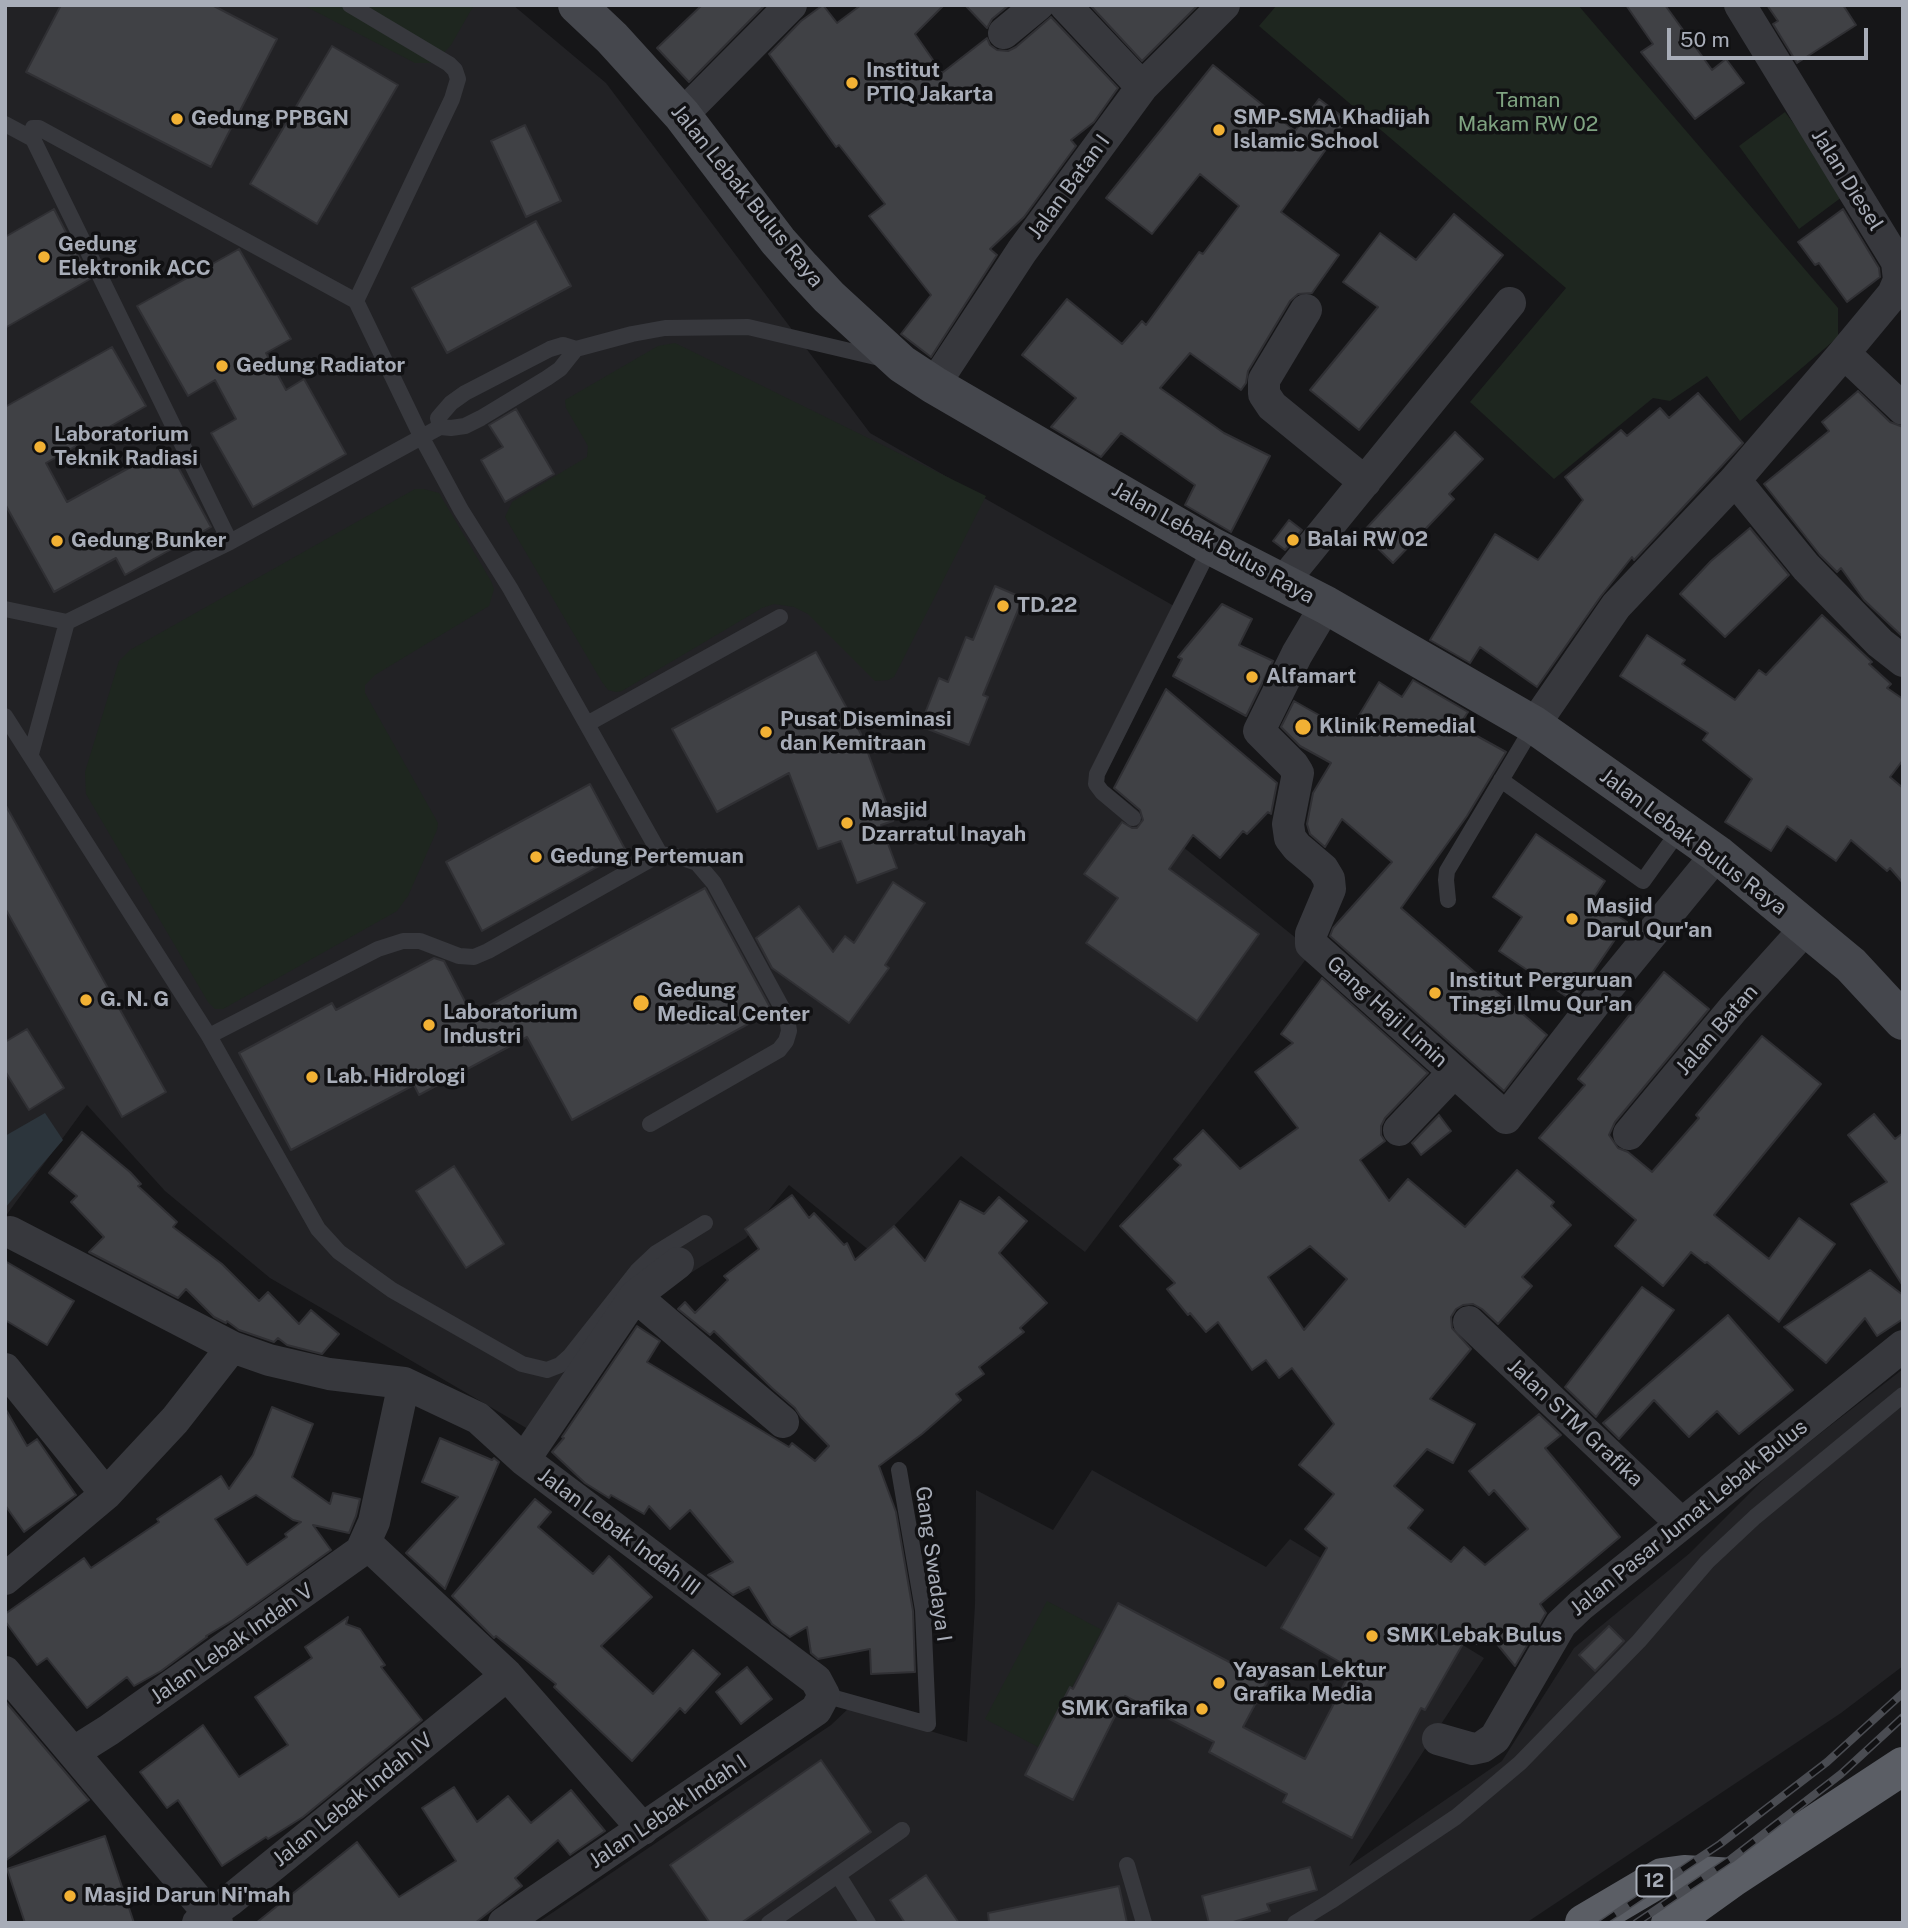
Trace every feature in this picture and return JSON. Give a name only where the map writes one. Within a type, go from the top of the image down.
[{"type":"highway","name":"12","points":[[1810,1827],[1903,1744]]},
{"type":"highway","name":"12","points":[[1670,1923],[1734,1877],[1903,1766]]},
{"type":"highway","points":[[1810,1827],[1903,1785]]},
{"type":"highway","name":"12","points":[[1584,1923],[1662,1877],[1684,1874],[1734,1877]]},
{"type":"main road","name":"Jalan Lebak Bulus Raya","points":[[577,5],[612,38],[682,115],[794,259],[829,297],[902,364],[1211,546],[1326,605],[1534,725],[1717,854],[1851,965],[1903,1021]]},
{"type":"street","points":[[682,115],[791,5]]},
{"type":"street","points":[[1004,33],[1038,5]]},
{"type":"street","points":[[1065,5],[1142,87]]},
{"type":"street","name":"Jalan Batan I","points":[[934,385],[1022,251],[1142,87],[1224,5]]},
{"type":"street","name":"Jalan Diesel","points":[[1534,725],[1616,606],[1735,480],[1893,294],[1899,280],[1897,262],[1740,5]]},
{"type":"street","points":[[1283,582],[1510,303]]},
{"type":"street","points":[[1306,310],[1264,380],[1264,394],[1272,406],[1365,482]]},
{"type":"street","points":[[1844,353],[1903,409]]},
{"type":"street","points":[[1735,480],[1806,567],[1880,643],[1903,661]]},
{"type":"street","name":"Gang Haji Limin","points":[[1326,605],[1297,654],[1259,731],[1298,773],[1288,824],[1290,838],[1323,869],[1329,879],[1330,889],[1311,934],[1311,944],[1506,1118],[1599,998],[1717,854]]},
{"type":"street","name":"Jalan Batan","points":[[1629,1134],[1733,1009],[1806,928]]},
{"type":"street","points":[[1399,1130],[1454,1072]]},
{"type":"street","name":"Jalan Lebak Indah III","points":[[10,1232],[232,1347],[269,1360],[329,1374],[404,1383],[478,1418],[524,1460],[817,1679],[824,1695]]},
{"type":"street","points":[[524,1460],[635,1296],[678,1263]]},
{"type":"street","points":[[635,1296],[783,1422]]},
{"type":"street","name":"Jalan STM Grafika","points":[[1469,1322],[1681,1523]]},
{"type":"street","name":"Jalan Pasar Jumat Lebak Bulus","points":[[1438,1739],[1473,1749],[1482,1747],[1495,1738],[1561,1624],[1681,1523],[1903,1346]]},
{"type":"street","points":[[5,1579],[106,1494],[175,1420],[232,1347]]},
{"type":"street","points":[[5,1369],[106,1494]]},
{"type":"street","points":[[404,1383],[370,1533],[507,1675],[643,1829]]},
{"type":"street","name":"Jalan Lebak Indah V","points":[[74,1752],[355,1557],[370,1533]]},
{"type":"street","points":[[5,1671],[74,1752],[208,1920]]},
{"type":"street","name":"Jalan Lebak Indah IV","points":[[208,1920],[507,1675]]},
{"type":"street","name":"Jalan Lebak Indah I","points":[[505,1923],[816,1710],[824,1695]]},
{"type":"lane","points":[[350,5],[449,64],[458,79],[452,99],[356,302]]},
{"type":"lane","points":[[5,124],[33,139]]},
{"type":"lane","points":[[230,542],[33,139],[32,129],[39,128],[356,302],[422,438],[461,510],[510,588],[660,854]]},
{"type":"lane","points":[[440,427],[438,418],[443,410],[465,393],[551,349],[563,345],[576,349],[621,336],[665,328],[748,327],[902,364]]},
{"type":"lane","points":[[5,609],[67,622],[230,542],[440,427],[465,426],[481,418],[560,369],[576,349]]},
{"type":"lane","points":[[1133,818],[1102,792],[1096,784],[1097,774],[1211,546]]},
{"type":"lane","points":[[587,724],[780,617]]},
{"type":"lane","points":[[31,754],[67,622]]},
{"type":"lane","points":[[5,716],[209,1036],[318,1229],[339,1252],[392,1290],[522,1364],[547,1370],[560,1365],[586,1338],[638,1270],[656,1253],[705,1223]]},
{"type":"lane","points":[[1448,900],[1447,871],[1534,725]]},
{"type":"lane","points":[[1502,780],[1643,881],[1681,828]]},
{"type":"lane","points":[[209,1036],[378,949],[403,941],[419,941],[464,957],[488,951],[660,854],[689,859],[697,863],[714,883],[787,1017],[789,1031],[786,1041],[779,1049],[650,1124]]},
{"type":"lane","points":[[1294,1923],[1456,1817],[1520,1763],[1639,1641],[1707,1562],[1903,1395]]},
{"type":"lane","name":"Gang Swadaya I","points":[[824,1695],[928,1724],[923,1610],[898,1470]]},
{"type":"lane","points":[[769,1923],[902,1830]]},
{"type":"lane","points":[[1127,1865],[1144,1923]]},
{"type":"lane","points":[[838,1875],[868,1923]]},
{"type":"shaded area","points":[[5,5],[513,5],[606,83],[870,433],[1181,610],[1094,775],[1312,951],[1085,1252],[961,1156],[870,1251],[789,1185],[746,1238],[607,1326],[528,1429],[270,1278],[165,1191],[87,1105],[5,1217]]},
{"type":"shaded area","points":[[45,1113],[63,1140],[5,1208],[5,1136]]},
{"type":"shaded area","points":[[1903,1369],[1903,1666],[1841,1713],[1526,1923],[537,1923],[831,1725],[850,1707],[967,1742],[975,1604],[976,1490],[1053,1530],[1092,1470],[1266,1567],[1290,1539],[1484,1658],[1349,1866],[1502,1761],[1574,1648],[1690,1553],[1772,1471]]},
{"type":"green space","points":[[303,5],[474,5],[451,45],[438,59],[430,63],[415,63]]},
{"type":"green space","name":"Taman Makam RW 02","points":[[1277,5],[1578,5],[1838,308],[1838,337],[1740,421],[1707,376],[1670,401],[1653,398],[1554,479],[1470,402],[1566,288],[1259,26]]},
{"type":"green space","points":[[1785,112],[1846,194],[1799,229],[1739,146]]},
{"type":"green space","points":[[675,343],[986,496],[894,677],[875,681],[808,614],[794,607],[774,604],[762,608],[622,691],[608,690],[602,682],[505,517],[512,502],[587,457],[588,446],[566,408],[565,400],[658,346]]},
{"type":"green space","points":[[415,489],[439,493],[494,589],[489,606],[375,675],[365,685],[365,693],[438,823],[437,830],[408,896],[397,911],[223,1009],[215,1009],[208,1002],[86,794],[85,772],[119,661],[130,650]]},
{"type":"green space","points":[[1047,1601],[1102,1630],[1040,1748],[985,1719]]},
{"type":"building","name":"Gedung PPBGN","points":[[61,5],[212,5],[277,39],[211,167],[26,72]]},
{"type":"building","points":[[702,5],[765,5],[689,82],[657,48]]},
{"type":"building","points":[[823,5],[837,23],[861,5],[944,5],[915,34],[942,73],[987,38],[990,45],[997,50],[1008,51],[1016,47],[1051,17],[1118,88],[1094,122],[1071,140],[1076,146],[1024,217],[990,249],[997,255],[931,357],[901,334],[931,295],[869,216],[885,204],[839,145],[836,147],[769,54],[801,21]]},
{"type":"building","points":[[965,5],[1009,5],[992,19],[987,28]]},
{"type":"building","points":[[1090,5],[1198,5],[1142,61]]},
{"type":"building","points":[[1626,5],[1665,5],[1712,70],[1726,59],[1744,83],[1695,119],[1641,52],[1653,44]]},
{"type":"building","points":[[1767,5],[1843,5],[1856,25],[1797,63],[1773,24],[1778,21]]},
{"type":"building","name":"Gedung PPBGN","points":[[332,46],[398,85],[317,224],[250,184]]},
{"type":"building","points":[[1213,65],[1295,131],[1319,99],[1347,120],[1281,212],[1339,255],[1312,293],[1298,294],[1290,301],[1248,371],[1246,383],[1241,390],[1190,353],[1160,388],[1224,433],[1270,456],[1231,532],[1185,505],[1195,485],[1121,433],[1101,457],[1051,427],[1076,398],[1022,355],[1067,299],[1122,344],[1142,321],[1146,325],[1199,252],[1203,254],[1239,206],[1200,174],[1152,234],[1106,198]]},
{"type":"building","points":[[525,125],[561,201],[526,217],[491,141]]},
{"type":"building","name":"Gedung Elektronik ACC","points":[[54,209],[90,279],[5,328],[5,237]]},
{"type":"building","points":[[1843,209],[1879,268],[1880,277],[1847,302],[1819,263],[1815,265],[1798,242]]},
{"type":"building","points":[[1454,214],[1503,255],[1359,430],[1310,390],[1378,307],[1343,282],[1380,233],[1416,260]]},
{"type":"building","points":[[536,221],[571,286],[447,353],[412,288]]},
{"type":"building","name":"Gedung Radiator","points":[[239,249],[291,339],[266,353],[286,390],[304,379],[346,454],[253,507],[211,433],[236,419],[215,380],[188,396],[137,306]]},
{"type":"building","points":[[112,347],[146,406],[46,463],[67,502],[167,447],[211,527],[125,575],[116,558],[54,592],[5,504],[5,407]]},
{"type":"building","points":[[1858,391],[1890,422],[1903,427],[1903,637],[1864,600],[1841,568],[1837,572],[1820,555],[1764,484],[1829,431],[1822,422]]},
{"type":"building","points":[[1698,393],[1743,443],[1634,560],[1632,557],[1537,687],[1480,647],[1470,663],[1430,640],[1495,534],[1538,560],[1583,500],[1565,477],[1621,430],[1627,436],[1660,408],[1669,418]]},
{"type":"building","points":[[516,409],[554,474],[505,502],[481,460],[503,447],[489,425]]},
{"type":"building","points":[[1455,432],[1483,459],[1449,494],[1454,499],[1393,563],[1362,533]]},
{"type":"building","points":[[1289,520],[1302,530],[1285,550],[1273,541]]},
{"type":"building","points":[[1750,528],[1789,575],[1725,637],[1680,594],[1711,561]]},
{"type":"building","points":[[995,586],[1023,598],[983,695],[988,697],[969,745],[920,726],[939,678],[948,682],[966,637],[973,640]]},
{"type":"building","points":[[1222,604],[1252,619],[1239,645],[1273,661],[1246,716],[1173,676],[1182,659],[1178,657]]},
{"type":"building","points":[[1822,615],[1872,662],[1869,664],[1891,684],[1887,688],[1903,699],[1903,760],[1890,777],[1903,788],[1903,883],[1890,868],[1887,871],[1851,840],[1836,861],[1787,826],[1771,851],[1725,822],[1752,779],[1703,740],[1708,733],[1620,676],[1647,635],[1685,660],[1682,664],[1735,700],[1759,670],[1766,675]]},
{"type":"building","name":"Pusat Diseminasi dan Kemitraan","points":[[816,652],[861,734],[893,821],[881,825],[897,868],[857,883],[841,841],[818,849],[789,773],[717,812],[672,729]]},
{"type":"building","points":[[1413,680],[1468,712],[1459,726],[1506,752],[1467,816],[1401,908],[1547,1035],[1504,1091],[1330,936],[1333,928],[1392,862],[1342,819],[1325,847],[1310,834],[1307,824],[1313,793],[1331,763],[1300,746],[1281,727],[1294,701],[1349,732],[1379,682],[1402,697]]},
{"type":"building","points":[[1166,689],[1277,783],[1271,814],[1268,812],[1247,834],[1243,831],[1220,858],[1193,835],[1169,869],[1259,934],[1197,1021],[1086,943],[1118,898],[1084,874],[1122,822],[1137,828],[1143,820],[1140,810],[1114,788]]},
{"type":"building","name":"Gedung Pertemuan","points":[[590,784],[626,851],[482,931],[446,862]]},
{"type":"building","name":"G. N. G","points":[[5,804],[166,1092],[122,1117],[5,908]]},
{"type":"building","name":"Masjid Darul Qur'an","points":[[1536,834],[1605,881],[1593,899],[1627,922],[1573,1001],[1499,951],[1522,917],[1493,897]]},
{"type":"building","points":[[893,882],[925,903],[885,965],[889,968],[849,1023],[772,968],[756,938],[799,906],[833,952],[845,936],[854,943]]},
{"type":"building","points":[[705,888],[772,1011],[572,1120],[527,1037],[419,1095],[414,1085],[291,1150],[239,1053],[332,1003],[336,1010],[434,958],[444,961],[472,1015]]},
{"type":"building","points":[[1664,972],[1709,1009],[1615,1122],[1609,1135],[1618,1148],[1628,1152],[1652,1172],[1699,1118],[1696,1115],[1762,1036],[1821,1084],[1714,1215],[1769,1259],[1799,1218],[1835,1244],[1779,1322],[1707,1262],[1691,1252],[1663,1286],[1615,1246],[1636,1220],[1539,1138],[1585,1085],[1578,1079]]},
{"type":"building","points":[[1322,978],[1428,1073],[1385,1118],[1381,1135],[1385,1141],[1360,1160],[1389,1201],[1408,1179],[1465,1227],[1517,1170],[1554,1202],[1551,1206],[1571,1225],[1522,1277],[1532,1286],[1498,1324],[1473,1304],[1456,1309],[1451,1317],[1452,1328],[1471,1349],[1430,1399],[1475,1424],[1453,1463],[1427,1449],[1394,1486],[1423,1510],[1408,1528],[1451,1562],[1464,1547],[1485,1565],[1528,1529],[1494,1490],[1489,1495],[1469,1471],[1539,1414],[1561,1435],[1545,1448],[1620,1537],[1540,1604],[1546,1613],[1515,1666],[1488,1633],[1477,1644],[1468,1635],[1425,1710],[1421,1708],[1352,1838],[1283,1802],[1287,1794],[1209,1752],[1214,1742],[1125,1696],[1073,1800],[1025,1775],[1070,1687],[1073,1689],[1118,1603],[1267,1682],[1243,1727],[1305,1759],[1352,1669],[1281,1628],[1327,1548],[1305,1529],[1334,1494],[1299,1465],[1334,1424],[1292,1368],[1279,1378],[1266,1360],[1252,1370],[1218,1322],[1206,1332],[1167,1289],[1175,1283],[1120,1226],[1181,1165],[1174,1159],[1203,1130],[1240,1169],[1298,1128],[1255,1072],[1293,1043],[1281,1034]],"holes":[[[1310,1246],[1347,1279],[1304,1330],[1268,1277]]]},
{"type":"building","points":[[27,1029],[64,1088],[29,1110],[5,1071],[5,1042]]},
{"type":"building","points":[[1874,1114],[1895,1139],[1903,1133],[1903,1286],[1851,1204],[1887,1182],[1848,1135]]},
{"type":"building","points":[[1439,1115],[1451,1131],[1421,1155],[1412,1143]]},
{"type":"building","points":[[82,1132],[130,1172],[141,1184],[138,1186],[177,1222],[173,1227],[222,1264],[259,1301],[268,1292],[299,1324],[311,1310],[339,1334],[322,1354],[287,1345],[278,1338],[274,1342],[239,1330],[227,1321],[226,1323],[214,1317],[186,1289],[178,1298],[89,1252],[104,1237],[71,1202],[77,1196],[49,1173]]},
{"type":"building","points":[[454,1166],[504,1244],[466,1268],[416,1191]]},
{"type":"building","points":[[792,1195],[809,1218],[814,1213],[844,1245],[847,1243],[855,1260],[894,1226],[925,1261],[960,1201],[984,1214],[999,1197],[1027,1221],[999,1253],[1047,1303],[1020,1328],[1024,1332],[979,1367],[984,1374],[956,1394],[961,1400],[879,1466],[896,1512],[913,1611],[915,1672],[871,1674],[870,1649],[818,1659],[811,1653],[807,1627],[790,1637],[772,1624],[749,1587],[733,1595],[708,1575],[733,1562],[690,1510],[670,1529],[649,1506],[644,1514],[611,1495],[609,1498],[585,1483],[552,1452],[564,1438],[562,1437],[637,1326],[660,1341],[647,1362],[789,1447],[792,1443],[815,1461],[829,1446],[795,1408],[714,1331],[710,1335],[678,1309],[685,1302],[695,1313],[728,1280],[724,1276],[759,1249],[745,1229]]},
{"type":"building","points":[[5,1261],[74,1301],[47,1345],[5,1320]]},
{"type":"building","points":[[1870,1270],[1903,1295],[1903,1319],[1877,1336],[1865,1318],[1826,1363],[1784,1327]]},
{"type":"building","points":[[1642,1287],[1674,1310],[1596,1417],[1565,1387]]},
{"type":"building","points":[[1728,1315],[1793,1390],[1739,1434],[1717,1411],[1689,1437],[1654,1400],[1619,1439],[1603,1423]]},
{"type":"building","points":[[272,1407],[313,1424],[292,1477],[330,1504],[333,1493],[360,1499],[349,1533],[313,1525],[331,1550],[233,1620],[206,1636],[161,1671],[134,1686],[127,1677],[87,1708],[47,1658],[37,1665],[5,1621],[5,1614],[84,1558],[91,1568],[221,1476],[229,1489],[253,1455]],"holes":[[[256,1495],[293,1520],[301,1522],[285,1534],[287,1537],[247,1565],[215,1519]]]},
{"type":"building","points":[[5,1408],[27,1446],[37,1439],[76,1495],[24,1532],[5,1505]]},
{"type":"building","points":[[440,1438],[499,1462],[445,1589],[406,1553],[458,1497],[422,1482]]},
{"type":"building","points":[[535,1499],[551,1512],[538,1527],[593,1574],[609,1556],[652,1597],[601,1646],[653,1694],[693,1650],[720,1674],[685,1713],[680,1708],[632,1761],[554,1687],[556,1684],[496,1636],[494,1638],[452,1596]]},
{"type":"building","points":[[348,1617],[346,1624],[360,1629],[385,1665],[381,1667],[422,1720],[303,1817],[222,1866],[178,1800],[167,1808],[140,1772],[203,1725],[239,1777],[288,1745],[255,1697],[312,1658],[305,1647]]},
{"type":"building","points":[[1609,1626],[1624,1641],[1595,1671],[1579,1655]]},
{"type":"building","points":[[747,1667],[772,1699],[741,1724],[716,1692]]},
{"type":"building","points":[[5,1701],[89,1800],[5,1861]]},
{"type":"building","points":[[821,1760],[871,1832],[741,1923],[710,1923],[670,1865]]},
{"type":"building","points":[[454,1787],[477,1822],[508,1796],[531,1823],[571,1790],[605,1831],[570,1855],[558,1840],[515,1878],[522,1886],[475,1923],[256,1923],[357,1842],[399,1897],[456,1861],[422,1808]]},
{"type":"building","name":"Masjid Darun Ni'mah","points":[[105,1836],[134,1923],[25,1923],[7,1869]]},
{"type":"building","points":[[1310,1867],[1317,1890],[1267,1904],[1270,1911],[1230,1923],[1209,1923],[1202,1896]]},
{"type":"building","points":[[926,1875],[959,1923],[905,1923],[890,1900]]},
{"type":"building","points":[[1119,1886],[1127,1923],[989,1923],[988,1913]]},
{"type":"railway","points":[[1602,1923],[1720,1844],[1827,1762],[1903,1693]]},
{"type":"railway","points":[[1636,1923],[1731,1859],[1841,1774],[1903,1717]]},
{"type":"place","name":"Institut PTIQ Jakarta","points":[[852,83]]},
{"type":"place","name":"Gedung PPBGN","points":[[177,119]]},
{"type":"place","name":"SMP-SMA Khadijah Islamic School","points":[[1219,130]]},
{"type":"place","name":"Gedung Elektronik ACC","points":[[44,257]]},
{"type":"place","name":"Gedung Radiator","points":[[222,366]]},
{"type":"place","name":"Laboratorium Teknik Radiasi","points":[[40,447]]},
{"type":"place","name":"Balai RW 02","points":[[1293,540]]},
{"type":"place","name":"Gedung Bunker","points":[[57,541]]},
{"type":"place","name":"TD.22","points":[[1003,606]]},
{"type":"place","name":"Alfamart","points":[[1252,677]]},
{"type":"place","name":"Klinik Remedial","points":[[1303,727]]},
{"type":"place","name":"Pusat Diseminasi dan Kemitraan","points":[[766,732]]},
{"type":"place","name":"Masjid Dzarratul Inayah","points":[[847,823]]},
{"type":"place","name":"Gedung Pertemuan","points":[[536,857]]},
{"type":"place","name":"Masjid Darul Qur'an","points":[[1572,919]]},
{"type":"place","name":"Institut Perguruan Tinggi Ilmu Qur'an","points":[[1435,993]]},
{"type":"place","name":"G. N. G","points":[[86,1000]]},
{"type":"place","name":"Gedung Medical Center","points":[[641,1003]]},
{"type":"place","name":"Laboratorium Industri","points":[[429,1025]]},
{"type":"place","name":"Lab. Hidrologi","points":[[312,1077]]},
{"type":"place","name":"SMK Lebak Bulus","points":[[1372,1636]]},
{"type":"place","name":"Yayasan Lektur Grafika Media","points":[[1219,1683]]},
{"type":"place","name":"SMK Grafika","points":[[1202,1709]]},
{"type":"place","name":"Masjid Darun Ni'mah","points":[[70,1896]]}]
